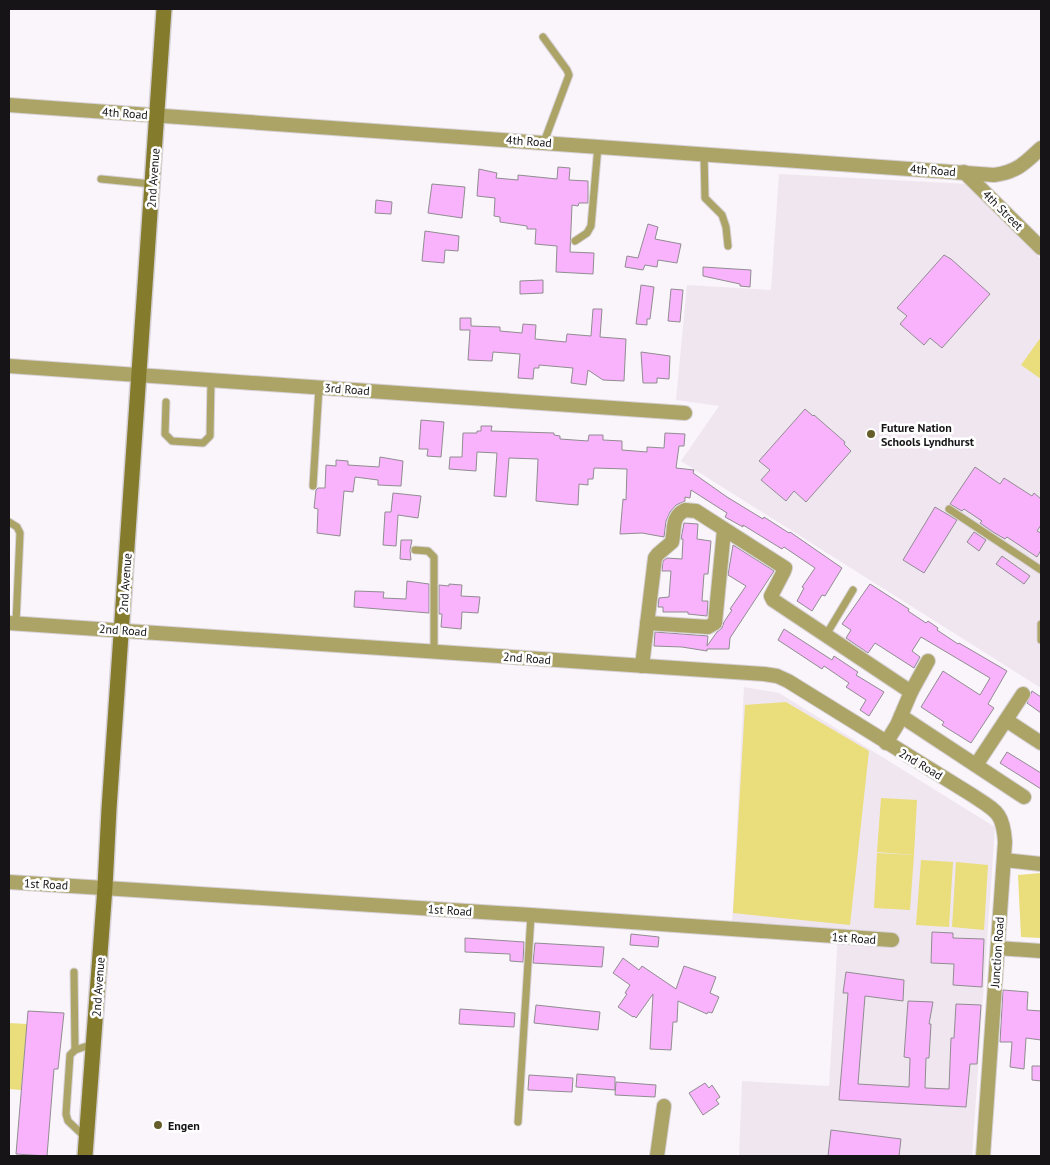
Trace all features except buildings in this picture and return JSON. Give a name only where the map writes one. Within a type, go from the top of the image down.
[{"type":"street","name":"2nd Avenue","points":[[85,1156],[164,9]]},
{"type":"street","name":"4th Road","points":[[9,105],[994,175],[1022,167],[1041,148]]},
{"type":"street","name":"4th Street","points":[[964,172],[1041,248]]},
{"type":"street","name":"3rd Road","points":[[9,366],[686,413]]},
{"type":"street","points":[[642,666],[656,558],[672,542],[674,523],[677,516],[686,510],[696,511],[785,568],[771,599],[911,692]]},
{"type":"street","points":[[647,623],[708,627],[715,623],[724,530]]},
{"type":"street","name":"2nd Road","points":[[12,623],[777,676],[842,714],[978,799],[996,812],[1002,821]]},
{"type":"street","points":[[886,743],[928,662]]},
{"type":"street","points":[[976,765],[1023,694]]},
{"type":"street","points":[[901,716],[1024,797]]},
{"type":"street","points":[[1006,720],[1041,743]]},
{"type":"street","name":"Junction Road","points":[[983,1156],[1006,842],[1002,821]]},
{"type":"street","points":[[1004,860],[1041,864]]},
{"type":"street","name":"1st Road","points":[[9,882],[892,940]]},
{"type":"street","points":[[998,948],[1041,951]]},
{"type":"street","points":[[657,1156],[664,1106]]},
{"type":"lane","points":[[544,37],[569,75],[544,142]]},
{"type":"lane","points":[[576,240],[587,233],[591,226],[598,146]]},
{"type":"lane","points":[[704,154],[705,198],[722,215],[726,227],[728,246]]},
{"type":"lane","points":[[101,180],[152,184]]},
{"type":"lane","points":[[166,402],[165,434],[168,439],[172,441],[203,442],[210,436],[211,380]]},
{"type":"lane","points":[[313,486],[319,387]]},
{"type":"lane","points":[[949,509],[1041,570]]},
{"type":"lane","points":[[9,522],[17,527],[20,533],[12,623]]},
{"type":"lane","points":[[416,550],[428,551],[434,557],[434,651]]},
{"type":"lane","points":[[826,635],[853,590]]},
{"type":"lane","points":[[1041,624],[1041,640]]},
{"type":"lane","points":[[518,1122],[531,915]]},
{"type":"lane","points":[[74,972],[75,1050]]},
{"type":"lane","points":[[86,1138],[68,1121],[66,1114],[70,1055],[75,1050],[94,1044]]},
{"type":"shaded area","name":"Future Nation Schools Lyndhurst","points":[[779,174],[968,184],[1041,259],[1041,688],[681,461],[719,406],[676,400],[687,285],[771,290]]},
{"type":"shaded area","points":[[1041,337],[1041,379],[1021,365]]},
{"type":"shaded area","points":[[744,687],[779,693],[995,827],[972,1156],[739,1156],[742,1081],[829,1086],[838,934],[732,924]]},
{"type":"shaded area","points":[[786,702],[869,751],[850,925],[733,913],[745,705]]},
{"type":"shaded area","points":[[881,798],[917,800],[914,855],[877,852]]},
{"type":"shaded area","points":[[877,853],[914,855],[910,910],[874,908]]},
{"type":"shaded area","points":[[921,860],[953,862],[949,927],[916,925]]},
{"type":"shaded area","points":[[956,862],[988,865],[984,930],[952,927]]},
{"type":"shaded area","points":[[1041,873],[1041,938],[1021,937],[1018,875]]},
{"type":"shaded area","points":[[9,1023],[27,1024],[21,1090],[9,1089]]},
{"type":"place","name":"Future Nation Schools Lyndhurst","points":[[871,434]]},
{"type":"place","name":"Engen","points":[[158,1125]]}]
